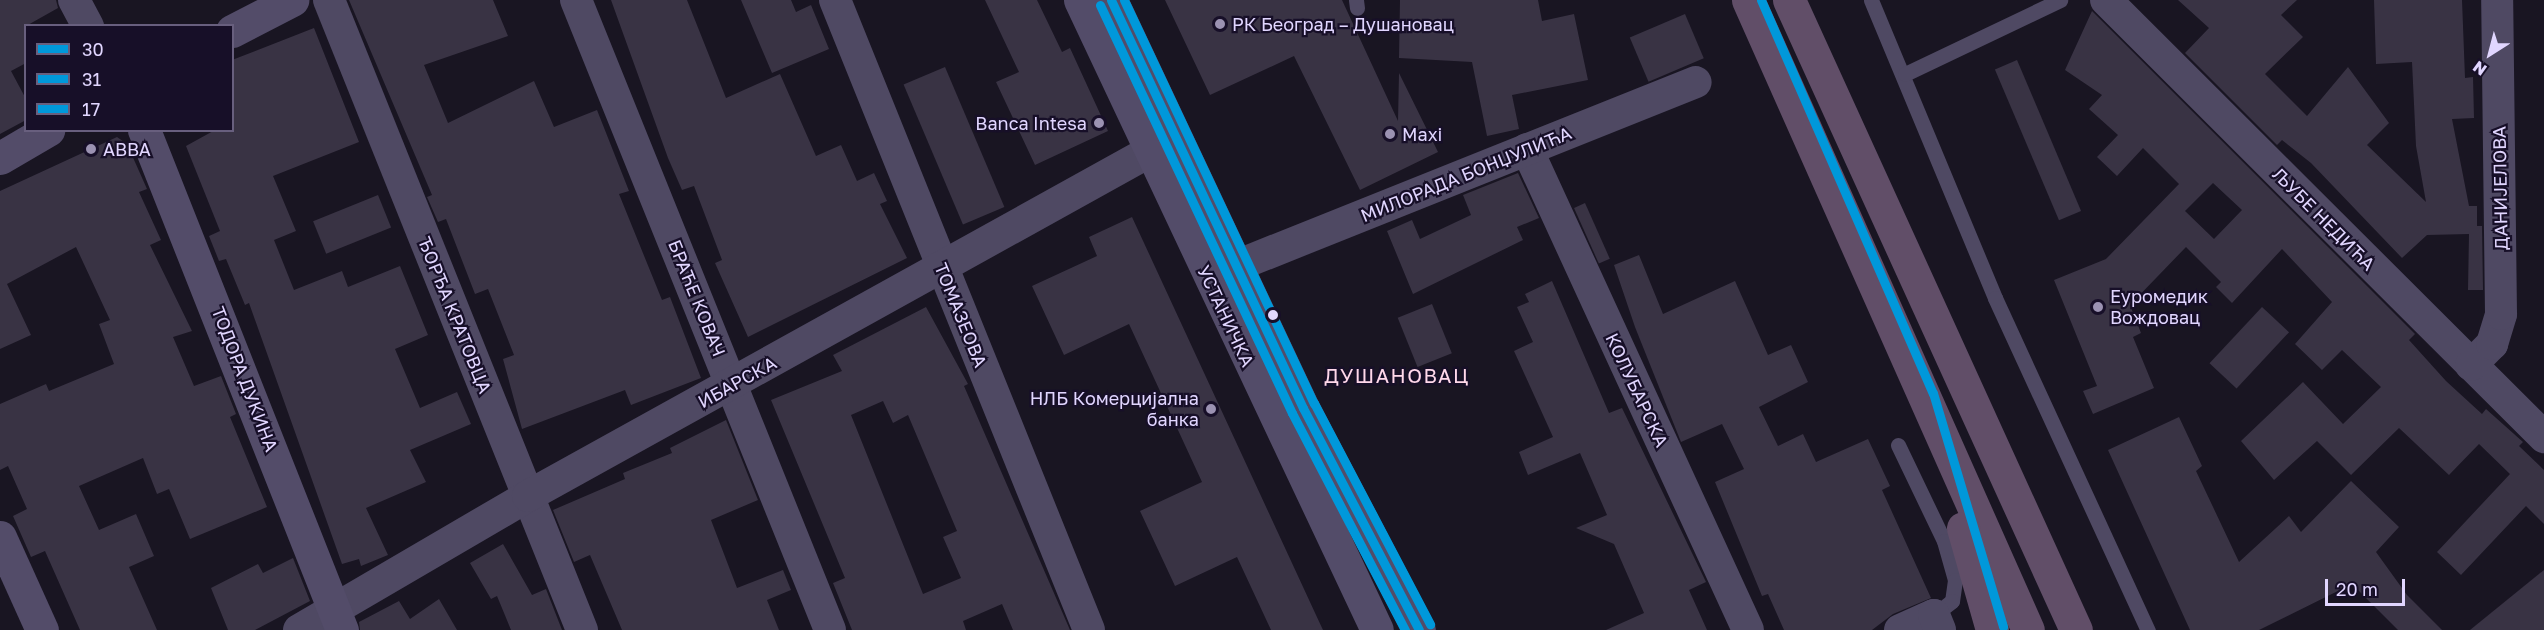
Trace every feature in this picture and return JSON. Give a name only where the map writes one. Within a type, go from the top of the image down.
[{"type":"highway","points":[[1748,0],[1922,398],[2028,630]]},
{"type":"highway","points":[[1789,0],[2076,630]]},
{"type":"highway","points":[[1922,398],[1992,630]]},
{"type":"main road","points":[[234,30],[292,0]]},
{"type":"main road","name":"УСТАНИЧКА","points":[[1080,0],[1236,266],[1419,630]]},
{"type":"main road","name":"УСТАНИЧКА","points":[[1111,0],[1163,143],[1377,630]]},
{"type":"main road","points":[[0,158],[45,132]]},
{"type":"main road","name":"ТОДОРА ДУКИНА","points":[[145,132],[338,620]]},
{"type":"main road","points":[[0,537],[42,630]]},
{"type":"street","points":[[74,0],[87,24]]},
{"type":"street","name":"ЂОРЂА КРАТОВЦА","points":[[329,0],[582,630]]},
{"type":"street","name":"БРАЋЕ КОВАЧ","points":[[576,0],[830,630]]},
{"type":"street","name":"ТОМАЗЕОВА","points":[[835,0],[1089,630]]},
{"type":"street","name":"ЉУБЕ НЕДИЋА","points":[[2106,0],[2544,437]]},
{"type":"street","name":"ДАНИЈЕЛОВА","points":[[2471,365],[2492,344],[2501,314],[2497,0]]},
{"type":"street","name":"МИЛОРАДА БОНЏУЛИЋА","points":[[1236,266],[1696,82]]},
{"type":"street","name":"ИБАРСКА","points":[[299,630],[338,620],[528,496],[732,386],[941,265],[1163,143]]},
{"type":"street","name":"КОЛУБАРСКА","points":[[1527,150],[1748,630]]},
{"type":"street","points":[[1900,630],[1937,622]]},
{"type":"lane","points":[[1871,0],[1905,74],[1995,298],[2148,630]]},
{"type":"lane","points":[[1905,74],[2060,0]]},
{"type":"lane","points":[[1898,445],[1938,528],[1955,580],[1952,601],[1937,622]]},
{"type":"building","points":[[0,0],[56,0],[58,8],[30,24],[24,24],[24,64],[11,71],[24,95],[24,121],[0,134]]},
{"type":"building","points":[[349,0],[493,0],[508,36],[424,65],[448,123],[534,81],[554,127],[597,110],[629,191],[619,194],[662,300],[670,297],[701,378],[631,405],[625,390],[522,429],[503,359],[514,355],[488,289],[475,294],[446,219],[438,222],[427,197],[432,195]]},
{"type":"building","points":[[611,0],[687,0],[726,98],[780,74],[816,156],[841,145],[857,181],[874,173],[887,201],[880,204],[907,258],[748,337],[715,263],[722,260],[694,186],[682,190],[668,158]]},
{"type":"building","points":[[741,0],[791,0],[796,12],[811,5],[829,49],[772,73]]},
{"type":"building","points":[[985,0],[1037,0],[1062,52],[1070,48],[1108,131],[1035,165],[996,82],[1019,72]]},
{"type":"building","points":[[1165,0],[1342,0],[1398,121],[1399,73],[1438,152],[1360,190],[1294,56],[1210,95]]},
{"type":"building","points":[[1400,0],[1538,0],[1542,21],[1574,14],[1588,80],[1512,95],[1519,129],[1487,136],[1472,62],[1399,58]]},
{"type":"building","points":[[2178,0],[2297,0],[2281,15],[2303,37],[2265,74],[2307,116],[2348,67],[2389,123],[2367,145],[2426,202],[2416,146],[2412,62],[2376,64],[2374,0],[2462,0],[2465,78],[2473,77],[2474,118],[2452,119],[2469,206],[2477,206],[2477,226],[2482,226],[2483,290],[2468,290],[2469,234],[2427,235],[2402,258],[2311,163],[2282,140],[2277,145],[2185,53],[2209,28]]},
{"type":"building","points":[[2092,11],[2415,334],[2409,340],[2446,381],[2482,414],[2486,409],[2523,442],[2519,446],[2544,470],[2544,524],[2526,506],[2461,575],[2437,552],[2510,474],[2479,444],[2449,475],[2399,428],[2351,475],[2317,441],[2274,480],[2241,441],[2303,382],[2343,424],[2381,387],[2342,350],[2322,370],[2295,344],[2332,302],[2282,249],[2232,303],[2216,287],[2221,282],[2186,247],[2130,305],[2141,333],[2133,337],[2154,388],[2093,414],[2083,391],[2097,386],[2054,280],[2106,259],[2179,184],[2143,148],[2117,176],[2097,157],[2118,135],[2089,109],[2102,95],[2065,70]],"holes":[[[2213,183],[2242,210],[2214,239],[2185,211]]]},
{"type":"building","points":[[1685,14],[1704,58],[1649,82],[1630,37]]},
{"type":"building","points":[[314,28],[359,142],[273,176],[296,231],[274,240],[294,290],[342,271],[348,287],[400,266],[428,335],[395,349],[420,408],[457,392],[471,424],[410,450],[426,482],[366,508],[388,555],[361,566],[359,559],[342,564],[249,303],[245,305],[226,259],[219,261],[209,236],[220,231],[186,146],[211,132],[234,132],[234,59]]},
{"type":"building","points":[[2017,60],[2081,211],[2059,220],[1995,69]]},
{"type":"building","points":[[945,67],[1004,207],[963,224],[904,85]]},
{"type":"building","points":[[117,137],[127,144],[147,189],[139,192],[161,240],[150,245],[192,331],[173,337],[194,386],[221,376],[236,414],[230,417],[267,507],[190,539],[169,489],[157,494],[143,458],[79,486],[99,530],[136,514],[154,556],[129,567],[157,630],[80,630],[45,551],[31,557],[13,516],[27,509],[8,466],[0,470],[0,404],[46,384],[49,391],[114,364],[99,324],[110,320],[76,247],[7,284],[31,335],[0,349],[0,191]]},
{"type":"building","points":[[1518,173],[1539,218],[1517,227],[1523,240],[1413,294],[1387,231],[1412,220],[1420,239],[1471,215],[1463,195]]},
{"type":"building","points":[[378,195],[391,227],[326,254],[313,221]]},
{"type":"building","points":[[1585,203],[1610,259],[1599,264],[1574,208]]},
{"type":"building","points":[[1132,217],[1323,630],[1271,630],[1237,557],[1175,586],[1140,511],[1202,482],[1129,324],[1064,355],[1032,286],[1097,256],[1089,237]]},
{"type":"building","points":[[1639,255],[1663,314],[1735,281],[1768,355],[1791,345],[1808,382],[1759,407],[1778,446],[1803,434],[1816,462],[1868,439],[1890,486],[1882,490],[1931,598],[1893,614],[1872,630],[1784,630],[1768,594],[1762,596],[1715,482],[1744,469],[1722,424],[1681,442],[1635,327],[1614,265]]},
{"type":"building","points":[[1552,281],[1609,413],[1622,408],[1706,582],[1689,590],[1707,630],[1606,630],[1644,613],[1614,544],[1576,528],[1607,515],[1580,453],[1528,475],[1519,452],[1553,437],[1514,351],[1533,342],[1517,307],[1529,302],[1525,294]]},
{"type":"building","points":[[1432,304],[1452,353],[1418,367],[1398,318]]},
{"type":"building","points":[[926,307],[968,384],[964,386],[1070,630],[1013,630],[1002,604],[963,621],[966,630],[852,630],[833,583],[845,578],[771,400],[842,371],[833,355]],"holes":[[[883,401],[893,423],[908,415],[957,531],[943,537],[961,578],[923,594],[851,415]]]},
{"type":"building","points":[[2262,307],[2289,332],[2237,389],[2209,363]]},
{"type":"building","points":[[2179,417],[2202,466],[2196,471],[2239,562],[2289,516],[2301,532],[2351,481],[2399,527],[2376,552],[2407,595],[2442,630],[2398,630],[2352,584],[2259,630],[2190,630],[2108,450]]},
{"type":"building","points":[[726,420],[758,500],[711,520],[737,588],[783,570],[791,590],[767,600],[779,630],[622,630],[590,555],[574,562],[553,510],[625,479],[623,473],[672,453],[670,448]]},
{"type":"building","points":[[503,544],[532,595],[546,589],[562,630],[511,630],[497,596],[491,599],[470,563]]},
{"type":"building","points":[[293,558],[310,601],[255,630],[228,630],[211,588],[258,564],[263,573]]},
{"type":"building","points":[[2544,570],[2544,630],[2470,630]]},
{"type":"building","points":[[439,599],[457,630],[360,630],[359,622],[399,601],[410,619]]},
{"type":"transit line","name":"30","points":[[1111,0],[1303,408],[1419,630]]},
{"type":"transit line","name":"17","points":[[1124,0],[1314,403],[1430,624]]},
{"type":"transit line","name":"17","points":[[1761,0],[1933,393],[2003,627]]},
{"type":"transit line","name":"31","points":[[1100,5],[1292,413],[1405,630]]},
{"type":"place","name":"РК Београд – Душановац","points":[[1220,24]]},
{"type":"place","name":"Banca Intesa","points":[[1099,123]]},
{"type":"place","name":"Maxi","points":[[1390,134]]},
{"type":"place","name":"ABBA","points":[[91,149]]},
{"type":"place","name":"Еуромедик Вождовац","points":[[2098,307]]},
{"type":"place","name":"НЛБ Комерцијална банка","points":[[1211,409]]},
{"type":"district","name":"ДУШАНОВАЦ","points":[[1397,375]]}]
